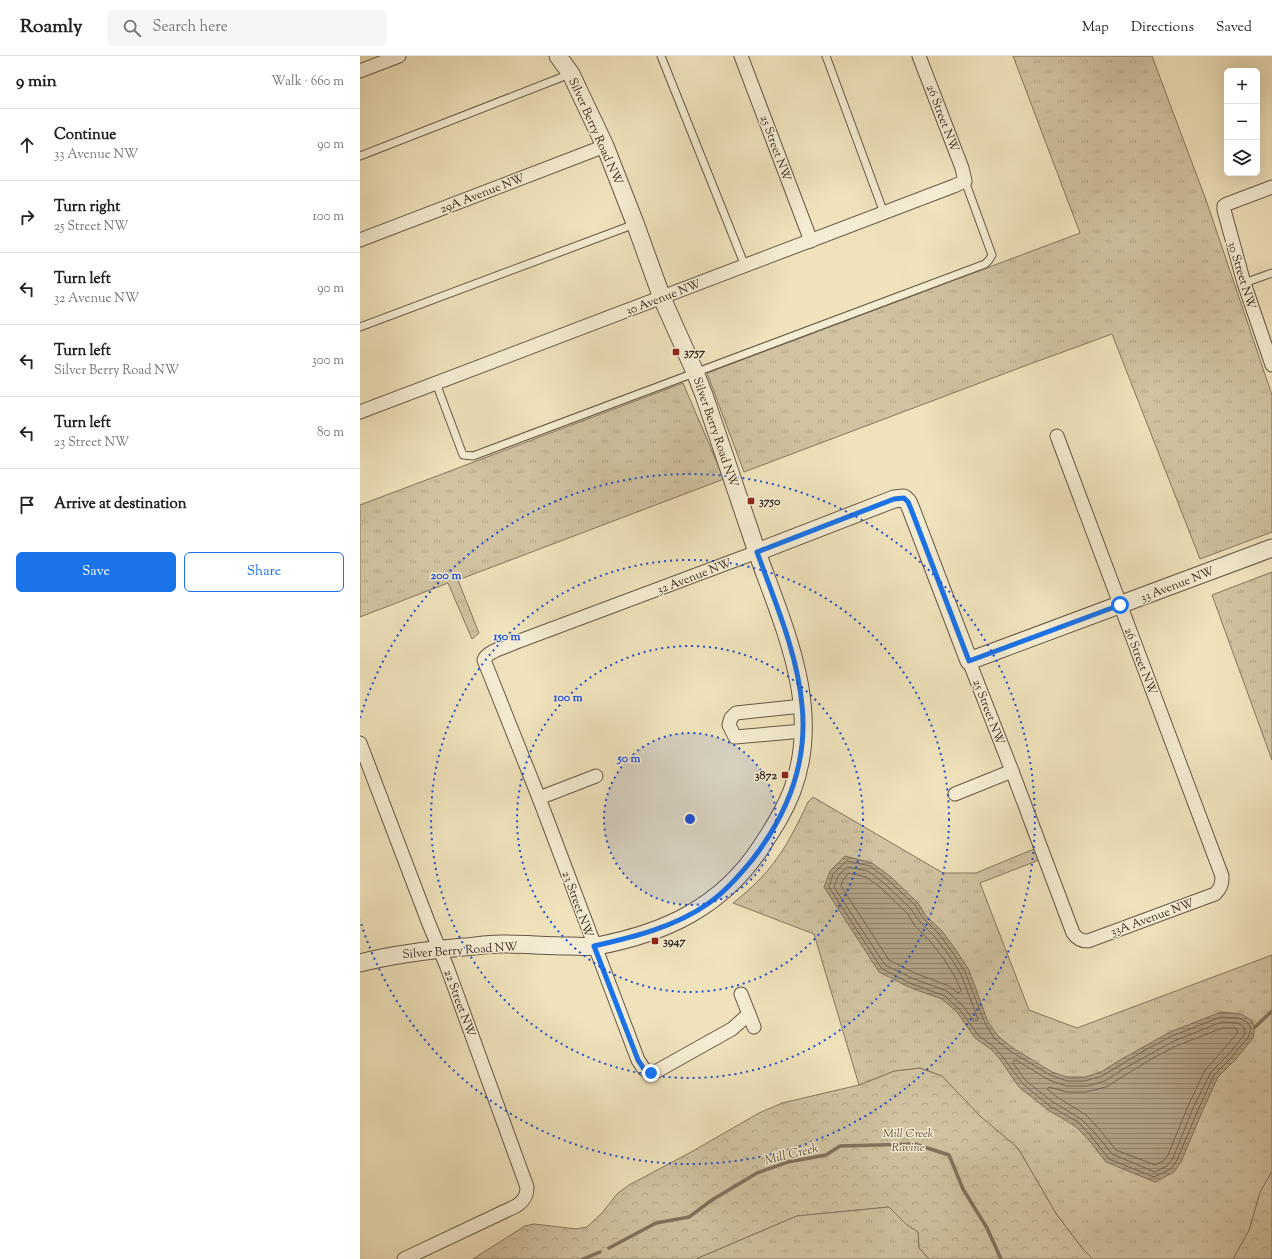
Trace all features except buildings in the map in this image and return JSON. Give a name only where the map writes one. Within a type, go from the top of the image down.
[{"type":"street","points":[[360,71],[400,56]]},
{"type":"street","name":"Silver Berry Road NW","points":[[360,963],[401,954],[499,944],[594,946],[657,930],[677,921],[709,903],[737,879],[758,852],[779,819],[792,791],[801,756],[803,731],[802,706],[796,664],[696,372],[662,298],[635,223],[604,146],[570,74],[558,56]]},
{"type":"street","name":"25 Street NW","points":[[741,56],[811,241]]},
{"type":"street","name":"26 Street NW","points":[[919,56],[962,168],[965,181]]},
{"type":"street","name":"29A Avenue NW","points":[[360,240],[604,146]]},
{"type":"street","name":"30 Avenue NW","points":[[360,412],[662,298],[965,181]]},
{"type":"street","name":"30 Street NW","points":[[1272,187],[1224,206],[1224,215],[1244,284],[1272,363]]},
{"type":"street","name":"26 Street NW","points":[[1057,436],[1222,876],[1221,886]]},
{"type":"street","name":"25 Street NW","points":[[904,498],[908,502],[911,509],[1073,933],[1080,940]]},
{"type":"street","name":"32 Avenue NW","points":[[486,656],[894,499],[904,498]]},
{"type":"street","name":"33 Avenue NW","points":[[969,661],[1272,548]]},
{"type":"street","name":"23 Street NW","points":[[486,656],[484,660],[486,667],[539,798],[638,1060],[644,1069],[651,1073],[657,1071],[732,1029],[749,1014]]},
{"type":"street","points":[[802,706],[736,713],[731,718],[729,725],[735,736],[803,731]]},
{"type":"street","name":"22 Street NW","points":[[360,743],[439,949],[527,1187],[526,1197],[516,1206],[404,1259]]},
{"type":"street","points":[[955,794],[1012,771]]},
{"type":"street","points":[[539,798],[596,776]]},
{"type":"street","name":"33A Avenue NW","points":[[1080,940],[1088,940],[1208,897],[1215,894],[1221,886]]},
{"type":"street","points":[[741,994],[754,1027]]},
{"type":"lane","points":[[661,56],[745,266]]},
{"type":"lane","points":[[826,56],[884,213]]},
{"type":"lane","points":[[360,156],[570,74]]},
{"type":"lane","points":[[436,383],[464,456],[473,456],[985,264],[992,254],[965,181]]},
{"type":"lane","points":[[360,327],[635,223]]},
{"type":"lane","points":[[1244,284],[1272,273]]},
{"type":"green space","points":[[1013,56],[1152,56],[1206,200],[1272,395],[1272,532],[1200,559],[1112,334],[744,472],[707,373],[1080,233]]},
{"type":"green space","points":[[683,383],[724,479],[458,580],[479,633],[472,639],[448,583],[360,617],[360,505]]},
{"type":"green space","points":[[1272,572],[1272,760],[1212,595]]},
{"type":"green space","points":[[813,797],[943,873],[976,873],[1034,849],[1039,860],[980,883],[1029,1010],[1077,1028],[1272,955],[1272,1171],[1260,1192],[1249,1230],[1233,1259],[1093,1259],[1083,1249],[1057,1215],[1018,1148],[980,1116],[942,1076],[920,1068],[894,1071],[859,1085],[814,934],[733,903],[759,880],[781,853],[793,833],[808,802]]},
{"type":"green space","name":"Mill Creek Ravine","points":[[920,1068],[942,1076],[979,1114],[1018,1148],[1057,1215],[1083,1249],[1093,1259],[929,1259],[919,1248],[918,1232],[907,1225],[889,1207],[797,1216],[696,1259],[473,1259],[525,1226],[534,1224],[576,1229],[587,1227],[602,1213],[617,1194],[629,1185],[693,1151],[759,1113],[782,1103],[859,1085],[894,1071]]},
{"type":"green space","points":[[1272,1171],[1272,1259],[1233,1259],[1249,1230],[1260,1192]]},
{"type":"green space","points":[[889,1207],[907,1225],[918,1232],[919,1248],[929,1259],[696,1259],[797,1216]]},
{"type":"water","points":[[845,856],[872,863],[891,877],[918,903],[926,916],[942,931],[969,970],[988,1022],[998,1036],[1013,1048],[1052,1072],[1067,1077],[1085,1077],[1101,1072],[1170,1032],[1221,1012],[1241,1014],[1251,1020],[1255,1027],[1253,1038],[1235,1060],[1218,1077],[1181,1162],[1174,1172],[1155,1182],[1106,1162],[1088,1139],[1075,1126],[1048,1110],[1019,1087],[992,1050],[975,1038],[957,1012],[942,999],[911,988],[879,972],[824,887],[830,871]]},
{"type":"waterway","points":[[1255,1027],[1272,1011]]},
{"type":"waterway","name":"Mill Creek","points":[[609,1248],[656,1223],[689,1217],[712,1200],[757,1173],[788,1162],[826,1155],[840,1146],[915,1144],[949,1155],[963,1189],[987,1228],[1001,1259]]},
{"type":"waterway","name":"Mill Creek","points":[[583,1259],[600,1252]]},
{"type":"place","name":"3757","points":[[676,352]]},
{"type":"place","name":"3750","points":[[751,501]]},
{"type":"place","name":"3872","points":[[785,775]]},
{"type":"place","name":"3947","points":[[655,941]]},
{"type":"route","points":[[651,1073],[644,1069],[638,1060],[594,946],[634,937],[657,930],[677,921],[709,903],[737,879],[758,852],[779,819],[792,791],[801,756],[803,731],[802,706],[796,664],[757,552],[894,499],[904,498],[908,502],[911,509],[969,661],[1120,605]]}]
